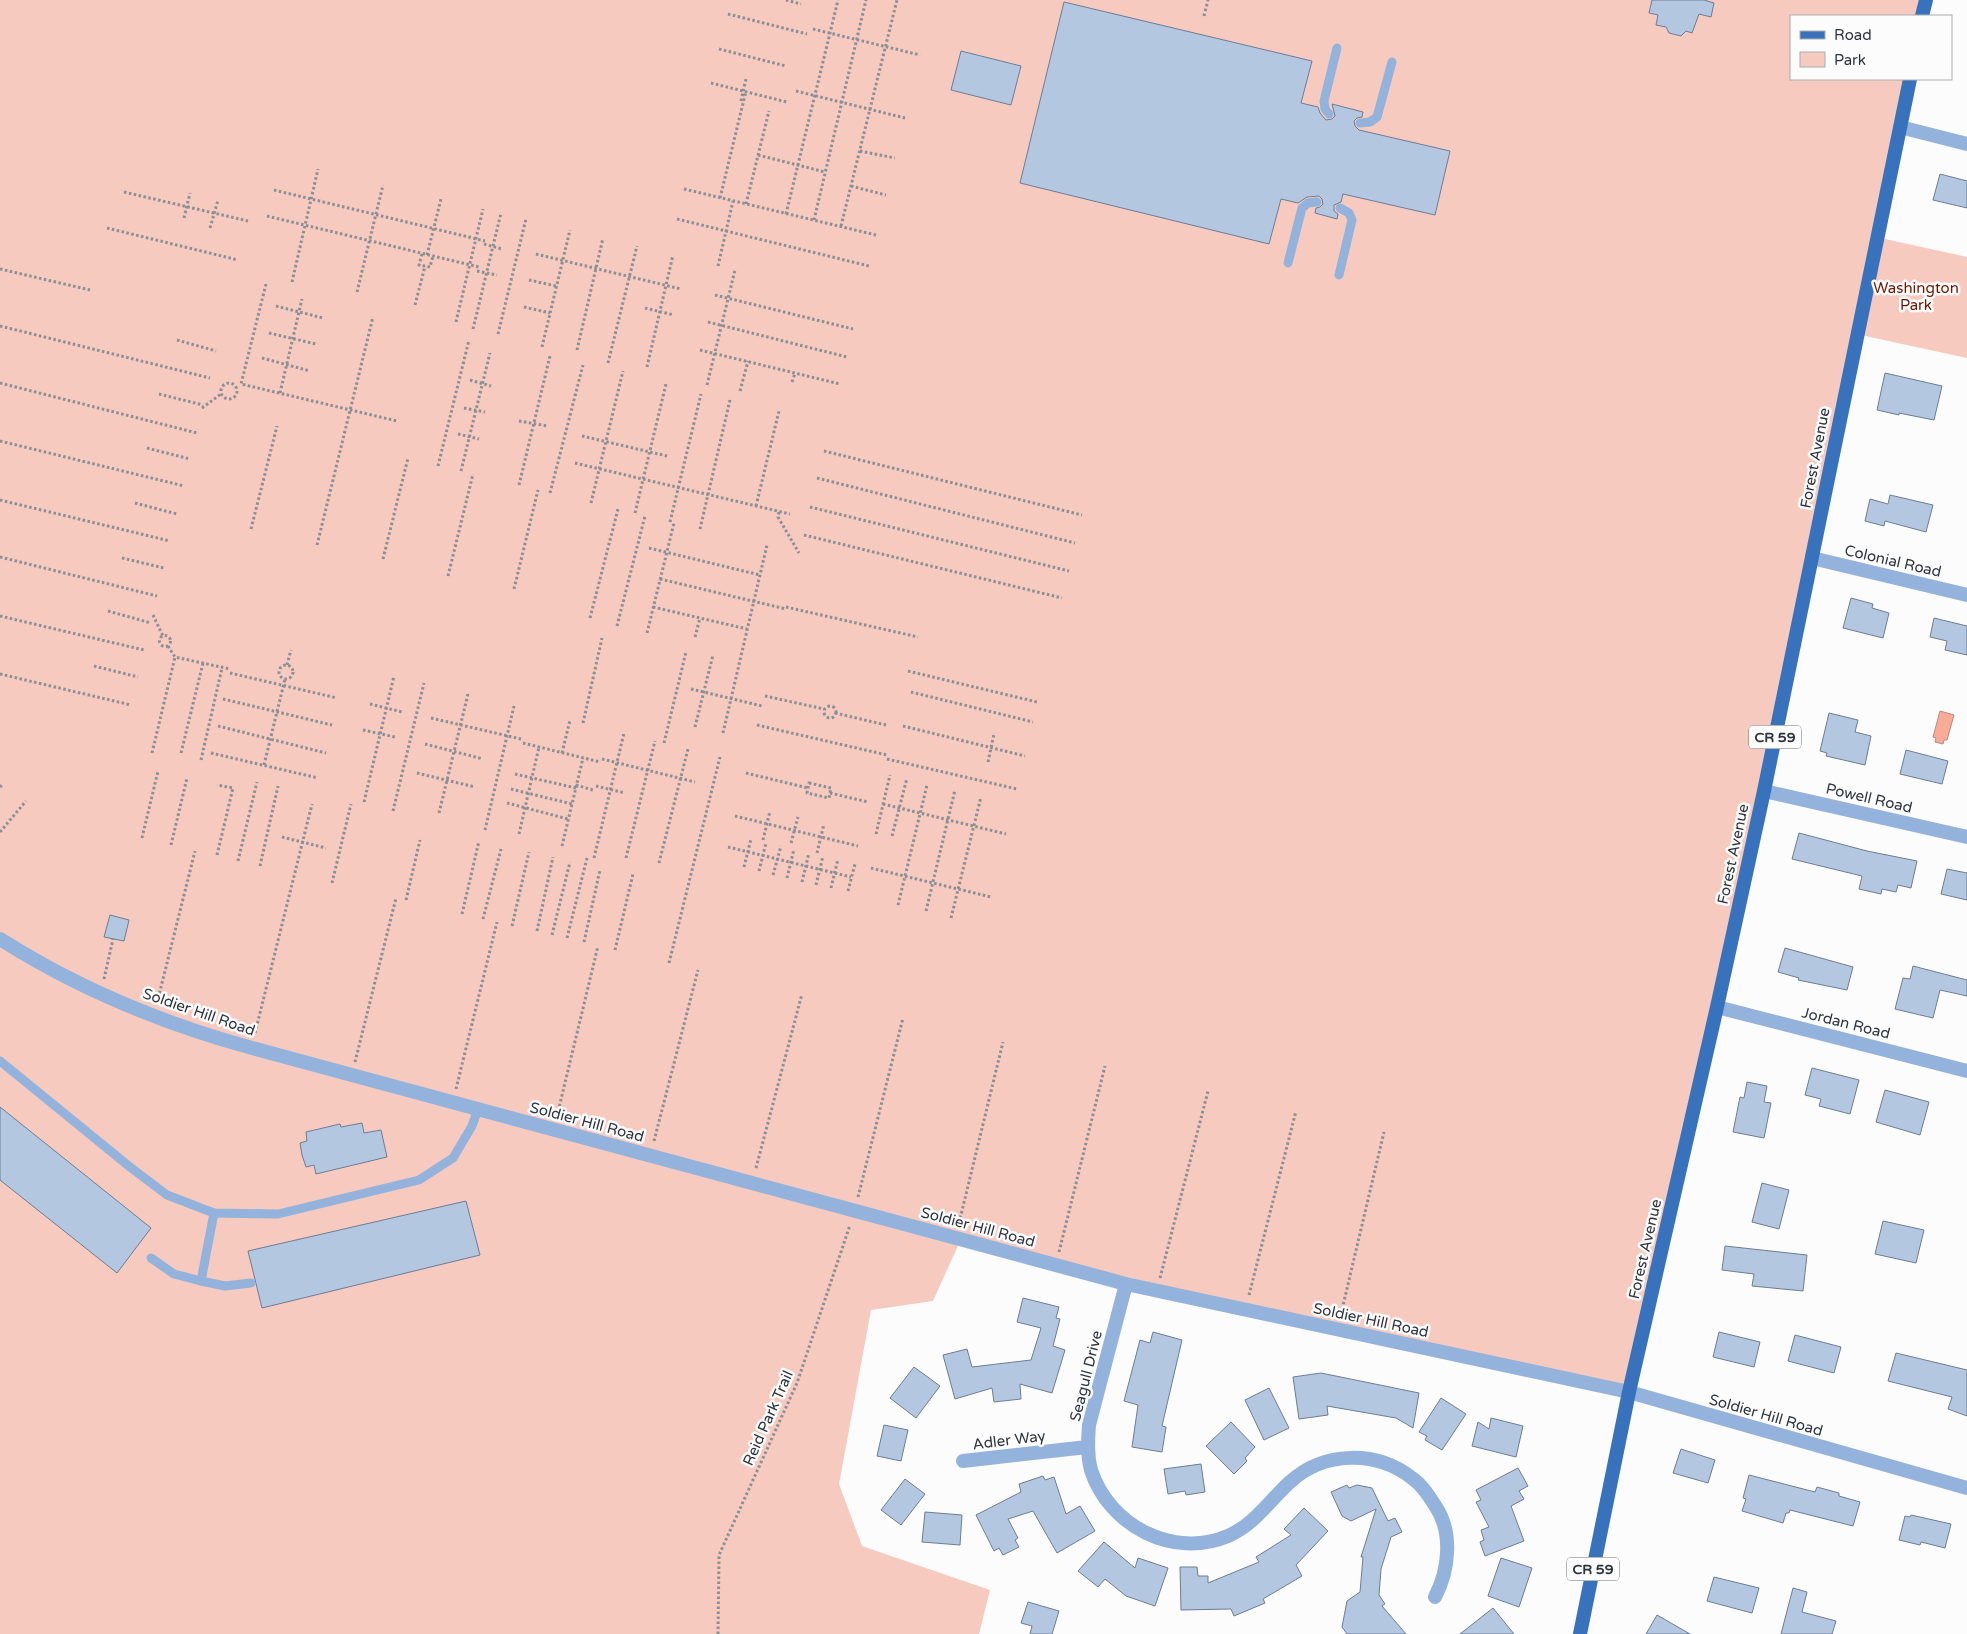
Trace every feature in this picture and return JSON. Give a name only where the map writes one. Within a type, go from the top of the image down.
[{"type":"main road","points":[[1922,15],[1926,0]]},
{"type":"main road","name":"Forest Avenue","points":[[1580,1634],[1629,1392],[1764,791],[1854,343],[1910,80]]},
{"type":"street","points":[[1900,127],[1967,144]]},
{"type":"street","name":"Colonial Road","points":[[1812,558],[1967,595]]},
{"type":"street","name":"Powell Road","points":[[1764,791],[1967,837]]},
{"type":"street","name":"Soldier Hill Road","points":[[0,939],[66,976],[100,992],[195,1031],[252,1048],[1126,1284],[1629,1392],[1967,1488]]},
{"type":"street","name":"Jordan Road","points":[[1717,1007],[1967,1071]]},
{"type":"street","name":"Seagull Drive","points":[[1126,1284],[1089,1425],[1087,1447],[1091,1469],[1099,1489],[1115,1510],[1141,1531],[1161,1539],[1182,1543],[1205,1542],[1227,1536],[1246,1526],[1260,1515],[1290,1481],[1306,1470],[1324,1462],[1342,1458],[1379,1461],[1397,1468],[1412,1478],[1426,1492],[1438,1510],[1444,1528],[1447,1548],[1446,1569],[1435,1597]]},
{"type":"street","name":"Adler Way","points":[[963,1461],[1087,1447]]},
{"type":"lane","points":[[1329,114],[1325,109],[1324,101],[1337,48]]},
{"type":"lane","points":[[1360,123],[1370,122],[1377,117],[1392,62]]},
{"type":"lane","points":[[1288,263],[1302,208],[1308,203],[1318,202]]},
{"type":"lane","points":[[1340,208],[1349,213],[1352,224],[1340,275]]},
{"type":"lane","points":[[0,1061],[167,1195],[214,1213],[278,1214],[419,1180],[453,1158],[472,1126],[478,1109]]},
{"type":"lane","points":[[201,1281],[214,1213]]},
{"type":"lane","points":[[151,1258],[174,1274],[201,1281],[225,1286],[251,1283]]},
{"type":"path","points":[[786,0],[801,4]]},
{"type":"path","points":[[786,214],[838,0]]},
{"type":"path","points":[[814,220],[866,0]]},
{"type":"path","points":[[841,226],[897,0]]},
{"type":"path","points":[[1204,16],[1208,0]]},
{"type":"path","points":[[728,14],[807,34]]},
{"type":"path","points":[[813,28],[920,55]]},
{"type":"path","points":[[719,49],[786,66]]},
{"type":"path","points":[[720,198],[746,80]]},
{"type":"path","points":[[711,82],[787,102]]},
{"type":"path","points":[[741,101],[745,91]]},
{"type":"path","points":[[796,91],[905,118]]},
{"type":"path","points":[[746,204],[769,111]]},
{"type":"path","points":[[860,151],[895,158]]},
{"type":"path","points":[[758,155],[825,172]]},
{"type":"path","points":[[292,282],[318,169]]},
{"type":"path","points":[[357,292],[383,184]]},
{"type":"path","points":[[851,186],[886,195]]},
{"type":"path","points":[[684,189],[876,235]]},
{"type":"path","points":[[274,190],[434,228],[476,239],[502,249]]},
{"type":"path","points":[[124,192],[248,221]]},
{"type":"path","points":[[184,218],[190,193]]},
{"type":"path","points":[[427,255],[441,199]]},
{"type":"path","points":[[210,228],[218,200]]},
{"type":"path","points":[[718,266],[733,201]]},
{"type":"path","points":[[456,322],[483,209]]},
{"type":"path","points":[[474,329],[501,213]]},
{"type":"path","points":[[267,216],[470,265],[487,273],[497,275]]},
{"type":"path","points":[[498,334],[526,219]]},
{"type":"path","points":[[677,219],[869,266]]},
{"type":"path","points":[[106,228],[238,260]]},
{"type":"path","points":[[542,347],[570,230]]},
{"type":"path","points":[[577,350],[603,238]]},
{"type":"path","points":[[608,363],[637,246]]},
{"type":"path","points":[[422,254],[419,264],[424,266],[430,267],[433,256]]},
{"type":"path","points":[[536,254],[681,289]]},
{"type":"path","points":[[646,366],[673,255]]},
{"type":"path","points":[[415,305],[424,266]]},
{"type":"path","points":[[0,269],[90,290]]},
{"type":"path","points":[[707,384],[735,270]]},
{"type":"path","points":[[529,280],[556,286]]},
{"type":"path","points":[[242,384],[266,284]]},
{"type":"path","points":[[715,296],[853,329]]},
{"type":"path","points":[[280,393],[302,299]]},
{"type":"path","points":[[276,306],[322,318]]},
{"type":"path","points":[[524,307],[550,313]]},
{"type":"path","points":[[645,308],[674,315]]},
{"type":"path","points":[[317,545],[373,317]]},
{"type":"path","points":[[708,322],[847,357]]},
{"type":"path","points":[[0,326],[210,378]]},
{"type":"path","points":[[269,333],[316,344]]},
{"type":"path","points":[[177,340],[216,351]]},
{"type":"path","points":[[438,466],[469,340]]},
{"type":"path","points":[[700,350],[840,384]]},
{"type":"path","points":[[461,471],[490,353]]},
{"type":"path","points":[[519,485],[550,356]]},
{"type":"path","points":[[262,358],[310,371]]},
{"type":"path","points":[[740,391],[748,362]]},
{"type":"path","points":[[550,493],[583,365]]},
{"type":"path","points":[[591,503],[623,371]]},
{"type":"path","points":[[792,382],[795,372]]},
{"type":"path","points":[[470,380],[491,386]]},
{"type":"path","points":[[226,383],[232,383],[236,387],[236,395],[232,399],[225,398],[222,394],[221,389],[226,383]]},
{"type":"path","points":[[0,384],[197,433]]},
{"type":"path","points":[[236,387],[242,384],[397,421]]},
{"type":"path","points":[[635,513],[666,384]]},
{"type":"path","points":[[159,394],[203,407],[222,394]]},
{"type":"path","points":[[646,633],[667,552],[678,487],[701,394]]},
{"type":"path","points":[[700,529],[730,400]]},
{"type":"path","points":[[464,408],[485,412]]},
{"type":"path","points":[[756,506],[779,411]]},
{"type":"path","points":[[519,420],[548,426]]},
{"type":"path","points":[[251,529],[276,426]]},
{"type":"path","points":[[458,434],[479,439]]},
{"type":"path","points":[[582,436],[667,456]]},
{"type":"path","points":[[0,441],[184,486]]},
{"type":"path","points":[[147,448],[190,459]]},
{"type":"path","points":[[824,451],[1082,515]]},
{"type":"path","points":[[383,559],[408,458]]},
{"type":"path","points":[[575,463],[790,514]]},
{"type":"path","points":[[448,576],[473,474]]},
{"type":"path","points":[[818,478],[1075,543]]},
{"type":"path","points":[[514,589],[538,490]]},
{"type":"path","points":[[0,500],[170,542]]},
{"type":"path","points":[[135,503],[177,514]]},
{"type":"path","points":[[810,507],[1069,571]]},
{"type":"path","points":[[590,618],[618,509]]},
{"type":"path","points":[[779,512],[778,517],[799,553]]},
{"type":"path","points":[[617,626],[645,516]]},
{"type":"path","points":[[804,535],[1062,598]]},
{"type":"path","points":[[723,733],[767,545]]},
{"type":"path","points":[[649,548],[760,575]]},
{"type":"path","points":[[0,558],[157,596]]},
{"type":"path","points":[[122,558],[164,568]]},
{"type":"path","points":[[660,579],[918,637]]},
{"type":"path","points":[[653,606],[747,629]]},
{"type":"path","points":[[108,612],[151,622]]},
{"type":"path","points":[[153,615],[163,636],[170,638],[171,641],[168,646]]},
{"type":"path","points":[[0,616],[144,650]]},
{"type":"path","points":[[695,637],[700,618]]},
{"type":"path","points":[[163,636],[160,638],[160,643],[168,646],[175,657],[337,698]]},
{"type":"path","points":[[583,723],[602,638]]},
{"type":"path","points":[[285,679],[279,671],[283,666],[287,665],[291,650]]},
{"type":"path","points":[[664,744],[686,652]]},
{"type":"path","points":[[695,727],[713,655]]},
{"type":"path","points":[[152,753],[175,657]]},
{"type":"path","points":[[181,753],[203,663]]},
{"type":"path","points":[[285,679],[292,676],[293,672],[291,667],[287,665]]},
{"type":"path","points":[[94,666],[138,677]]},
{"type":"path","points":[[201,760],[222,668]]},
{"type":"path","points":[[908,671],[1038,702]]},
{"type":"path","points":[[0,674],[131,705]]},
{"type":"path","points":[[364,802],[394,676]]},
{"type":"path","points":[[264,765],[285,679]]},
{"type":"path","points":[[393,811],[424,683]]},
{"type":"path","points":[[691,689],[762,706]]},
{"type":"path","points":[[911,692],[1033,722]]},
{"type":"path","points":[[439,813],[468,694]]},
{"type":"path","points":[[765,696],[824,709],[831,706],[835,709],[835,713]]},
{"type":"path","points":[[223,699],[332,725]]},
{"type":"path","points":[[370,704],[402,712]]},
{"type":"path","points":[[485,830],[514,706]]},
{"type":"path","points":[[824,709],[824,715],[828,717],[834,716],[835,713]]},
{"type":"path","points":[[835,713],[886,725]]},
{"type":"path","points":[[431,718],[507,736],[562,753],[583,758],[617,762],[695,782]]},
{"type":"path","points":[[562,753],[570,720]]},
{"type":"path","points":[[758,724],[1017,789]]},
{"type":"path","points":[[218,726],[326,753]]},
{"type":"path","points":[[903,726],[1025,756]]},
{"type":"path","points":[[364,730],[394,737]]},
{"type":"path","points":[[594,858],[624,733]]},
{"type":"path","points":[[988,762],[994,734]]},
{"type":"path","points":[[626,858],[655,741]]},
{"type":"path","points":[[425,744],[483,759]]},
{"type":"path","points":[[519,834],[539,747]]},
{"type":"path","points":[[659,863],[688,749]]},
{"type":"path","points":[[211,753],[318,778]]},
{"type":"path","points":[[562,846],[583,758]]},
{"type":"path","points":[[669,963],[720,758]]},
{"type":"path","points":[[142,838],[158,771]]},
{"type":"path","points":[[417,773],[475,787]]},
{"type":"path","points":[[746,773],[808,788]]},
{"type":"path","points":[[516,774],[576,787],[611,790],[625,794]]},
{"type":"path","points":[[876,834],[890,775]]},
{"type":"path","points":[[171,845],[187,778]]},
{"type":"path","points":[[892,836],[907,778]]},
{"type":"path","points":[[238,861],[257,782]]},
{"type":"path","points":[[810,782],[831,788],[830,793],[829,798],[807,793],[810,782]]},
{"type":"path","points":[[0,787],[3,784]]},
{"type":"path","points":[[217,785],[232,788],[217,855]]},
{"type":"path","points":[[898,905],[927,785]]},
{"type":"path","points":[[260,866],[278,786]]},
{"type":"path","points":[[511,789],[572,804]]},
{"type":"path","points":[[926,911],[954,790]]},
{"type":"path","points":[[830,793],[868,802]]},
{"type":"path","points":[[951,918],[981,797]]},
{"type":"path","points":[[0,832],[26,801]]},
{"type":"path","points":[[252,1048],[312,804]]},
{"type":"path","points":[[332,883],[351,804]]},
{"type":"path","points":[[507,804],[568,819]]},
{"type":"path","points":[[884,804],[1006,834]]},
{"type":"path","points":[[759,871],[770,811]]},
{"type":"path","points":[[735,816],[858,846]]},
{"type":"path","points":[[791,844],[798,817]]},
{"type":"path","points":[[817,853],[824,824]]},
{"type":"path","points":[[282,836],[326,848]]},
{"type":"path","points":[[744,867],[751,839]]},
{"type":"path","points":[[406,900],[420,840]]},
{"type":"path","points":[[462,914],[478,841]]},
{"type":"path","points":[[773,875],[781,846]]},
{"type":"path","points":[[728,847],[851,878]]},
{"type":"path","points":[[483,919],[501,849]]},
{"type":"path","points":[[787,878],[794,849]]},
{"type":"path","points":[[154,1015],[195,850]]},
{"type":"path","points":[[512,926],[529,852]]},
{"type":"path","points":[[802,882],[809,853]]},
{"type":"path","points":[[816,885],[823,856]]},
{"type":"path","points":[[537,932],[554,857]]},
{"type":"path","points":[[567,938],[587,858]]},
{"type":"path","points":[[831,888],[838,859]]},
{"type":"path","points":[[552,935],[570,862]]},
{"type":"path","points":[[848,892],[855,864]]},
{"type":"path","points":[[871,868],[991,897]]},
{"type":"path","points":[[584,942],[600,870]]},
{"type":"path","points":[[615,950],[633,874]]},
{"type":"path","points":[[352,1075],[396,898]]},
{"type":"path","points":[[453,1103],[497,922]]},
{"type":"path","points":[[100,992],[113,939]]},
{"type":"path","points":[[554,1130],[598,946]]},
{"type":"path","points":[[650,1156],[698,970]]},
{"type":"path","points":[[752,1183],[802,994]]},
{"type":"path","name":"Reid Park Trail","points":[[718,1634],[719,1555],[798,1383],[855,1211],[903,1018]]},
{"type":"path","points":[[955,1238],[1003,1042]]},
{"type":"path","points":[[1056,1265],[1105,1066]]},
{"type":"path","points":[[1156,1291],[1208,1091]]},
{"type":"path","points":[[1246,1310],[1296,1112]]},
{"type":"path","points":[[1337,1330],[1384,1132]]},
{"type":"green space","name":"Washington Park","points":[[0,0],[1925,0],[1922,15],[1790,15],[1790,80],[1909,80],[1876,237],[1967,257],[1967,358],[1856,334],[1629,1392],[961,1239],[933,1301],[871,1310],[839,1484],[862,1546],[990,1590],[979,1634],[0,1634]]},
{"type":"shaded area","points":[[1940,711],[1954,715],[1947,740],[1944,740],[1943,744],[1935,742],[1936,738],[1933,737]]},
{"type":"building","points":[[1652,0],[1704,0],[1714,3],[1711,17],[1699,14],[1692,33],[1686,31],[1681,36],[1669,33],[1666,27],[1656,25],[1658,15],[1649,13]]},
{"type":"building","points":[[1064,2],[1312,61],[1301,103],[1318,107],[1326,120],[1332,119],[1335,116],[1332,104],[1363,112],[1362,117],[1354,121],[1355,126],[1359,130],[1450,151],[1435,215],[1343,194],[1341,202],[1334,205],[1334,211],[1338,214],[1337,219],[1315,213],[1316,208],[1323,204],[1319,196],[1307,197],[1298,203],[1281,199],[1269,244],[1020,183]]},
{"type":"building","points":[[961,51],[1021,66],[1011,105],[951,90]]},
{"type":"building","points":[[1940,174],[1967,181],[1967,208],[1933,200]]},
{"type":"building","points":[[1885,373],[1942,386],[1934,420],[1877,410]]},
{"type":"building","points":[[1890,495],[1933,505],[1926,532],[1885,521],[1884,526],[1865,521],[1870,499],[1888,504]]},
{"type":"building","points":[[1851,598],[1873,604],[1872,608],[1889,613],[1883,638],[1843,628]]},
{"type":"building","points":[[1934,618],[1967,626],[1967,655],[1945,650],[1947,641],[1930,637]]},
{"type":"building","points":[[1829,713],[1858,720],[1855,732],[1871,736],[1865,765],[1826,756],[1827,753],[1820,751]]},
{"type":"building","points":[[1906,750],[1948,761],[1942,784],[1900,774]]},
{"type":"building","points":[[1799,833],[1867,851],[1917,861],[1911,888],[1898,885],[1896,892],[1882,889],[1881,894],[1859,889],[1862,876],[1792,859]]},
{"type":"building","points":[[1947,869],[1967,873],[1967,900],[1941,894]]},
{"type":"building","points":[[110,915],[129,920],[124,941],[104,937]]},
{"type":"building","points":[[1785,948],[1853,967],[1847,990],[1798,980],[1799,978],[1778,972]]},
{"type":"building","points":[[1913,966],[1967,980],[1967,996],[1940,990],[1933,1018],[1895,1009],[1903,978],[1910,979]]},
{"type":"building","points":[[1812,1068],[1859,1080],[1850,1114],[1819,1106],[1821,1099],[1805,1095]]},
{"type":"building","points":[[1747,1082],[1767,1086],[1764,1102],[1771,1103],[1764,1138],[1733,1132],[1740,1097],[1744,1098]]},
{"type":"building","points":[[1885,1090],[1929,1102],[1920,1135],[1876,1122]]},
{"type":"building","points":[[0,1107],[151,1228],[117,1273],[0,1180]]},
{"type":"building","points":[[362,1123],[364,1133],[381,1130],[387,1157],[316,1174],[314,1165],[306,1167],[300,1143],[307,1141],[306,1132],[340,1124],[341,1127]]},
{"type":"building","points":[[1762,1183],[1789,1190],[1779,1229],[1752,1222]]},
{"type":"building","points":[[466,1201],[480,1255],[262,1308],[248,1251]]},
{"type":"building","points":[[1883,1221],[1924,1230],[1916,1263],[1875,1254]]},
{"type":"building","points":[[1725,1246],[1807,1255],[1803,1291],[1752,1286],[1754,1274],[1722,1270]]},
{"type":"building","points":[[1023,1298],[1059,1307],[1056,1318],[1060,1319],[1053,1346],[1065,1350],[1052,1393],[1020,1384],[1021,1399],[994,1402],[992,1388],[955,1399],[943,1355],[967,1349],[972,1367],[1031,1360],[1041,1328],[1017,1322]]},
{"type":"building","points":[[1153,1332],[1182,1340],[1162,1426],[1166,1427],[1162,1452],[1132,1447],[1138,1405],[1124,1401],[1140,1340],[1150,1343]]},
{"type":"building","points":[[1719,1332],[1760,1342],[1754,1367],[1713,1357]]},
{"type":"building","points":[[1795,1335],[1841,1347],[1834,1373],[1788,1361]]},
{"type":"building","points":[[1896,1353],[1967,1370],[1967,1416],[1948,1409],[1952,1397],[1888,1381]]},
{"type":"building","points":[[914,1367],[940,1386],[916,1418],[890,1398]]},
{"type":"building","points":[[1321,1373],[1419,1393],[1413,1428],[1396,1418],[1327,1406],[1328,1415],[1299,1419],[1293,1377]]},
{"type":"building","points":[[1269,1388],[1289,1428],[1264,1440],[1245,1400]]},
{"type":"building","points":[[1441,1398],[1466,1414],[1442,1450],[1425,1440],[1427,1436],[1419,1432]]},
{"type":"building","points":[[1491,1418],[1523,1426],[1516,1457],[1472,1446],[1478,1422],[1489,1429]]},
{"type":"building","points":[[1231,1422],[1255,1447],[1245,1458],[1247,1461],[1234,1474],[1206,1446]]},
{"type":"building","points":[[884,1425],[908,1430],[901,1461],[877,1456]]},
{"type":"building","points":[[1681,1449],[1715,1460],[1708,1483],[1673,1473]]},
{"type":"building","points":[[1201,1464],[1205,1492],[1186,1495],[1185,1491],[1168,1494],[1164,1469]]},
{"type":"building","points":[[1518,1468],[1528,1486],[1519,1491],[1524,1499],[1511,1506],[1524,1541],[1485,1556],[1480,1542],[1484,1540],[1481,1530],[1489,1527],[1476,1502],[1481,1500],[1476,1490]]},
{"type":"building","points":[[1749,1475],[1815,1492],[1817,1487],[1839,1493],[1839,1496],[1860,1502],[1853,1526],[1790,1510],[1789,1513],[1786,1513],[1783,1523],[1742,1511],[1746,1499],[1743,1498]]},
{"type":"building","points":[[1043,1476],[1045,1480],[1054,1477],[1066,1514],[1080,1506],[1095,1531],[1057,1553],[1033,1511],[1008,1519],[1018,1538],[1015,1540],[1019,1547],[1003,1555],[999,1548],[994,1551],[976,1515],[1021,1492],[1019,1484]]},
{"type":"building","points":[[905,1479],[925,1494],[901,1525],[881,1510]]},
{"type":"building","points":[[1347,1485],[1349,1488],[1357,1485],[1372,1488],[1388,1521],[1395,1518],[1402,1532],[1391,1537],[1381,1569],[1379,1595],[1385,1604],[1382,1606],[1406,1634],[1347,1634],[1342,1627],[1347,1601],[1360,1592],[1363,1557],[1361,1557],[1376,1509],[1351,1521],[1342,1516],[1331,1492]]},
{"type":"building","points":[[1304,1508],[1328,1531],[1296,1565],[1302,1576],[1263,1599],[1265,1603],[1234,1616],[1231,1609],[1181,1610],[1180,1567],[1197,1567],[1198,1576],[1208,1576],[1208,1583],[1259,1562],[1256,1557],[1291,1535],[1284,1529]]},
{"type":"building","points":[[925,1512],[962,1515],[960,1545],[922,1542]]},
{"type":"building","points":[[1911,1515],[1951,1524],[1945,1548],[1921,1542],[1920,1545],[1899,1540],[1905,1516],[1910,1517]]},
{"type":"building","points":[[1104,1542],[1135,1568],[1138,1558],[1168,1568],[1155,1606],[1126,1596],[1105,1579],[1098,1587],[1078,1571]]},
{"type":"building","points":[[1501,1558],[1532,1568],[1519,1607],[1488,1596]]},
{"type":"building","points":[[1714,1577],[1759,1588],[1752,1613],[1707,1601]]},
{"type":"building","points":[[1793,1588],[1807,1592],[1802,1612],[1836,1621],[1832,1634],[1781,1634]]},
{"type":"building","points":[[1028,1602],[1059,1611],[1052,1634],[1030,1634],[1032,1626],[1021,1623]]},
{"type":"building","points":[[1493,1608],[1514,1634],[1460,1634]]},
{"type":"building","points":[[1657,1615],[1690,1634],[1646,1634]]}]
